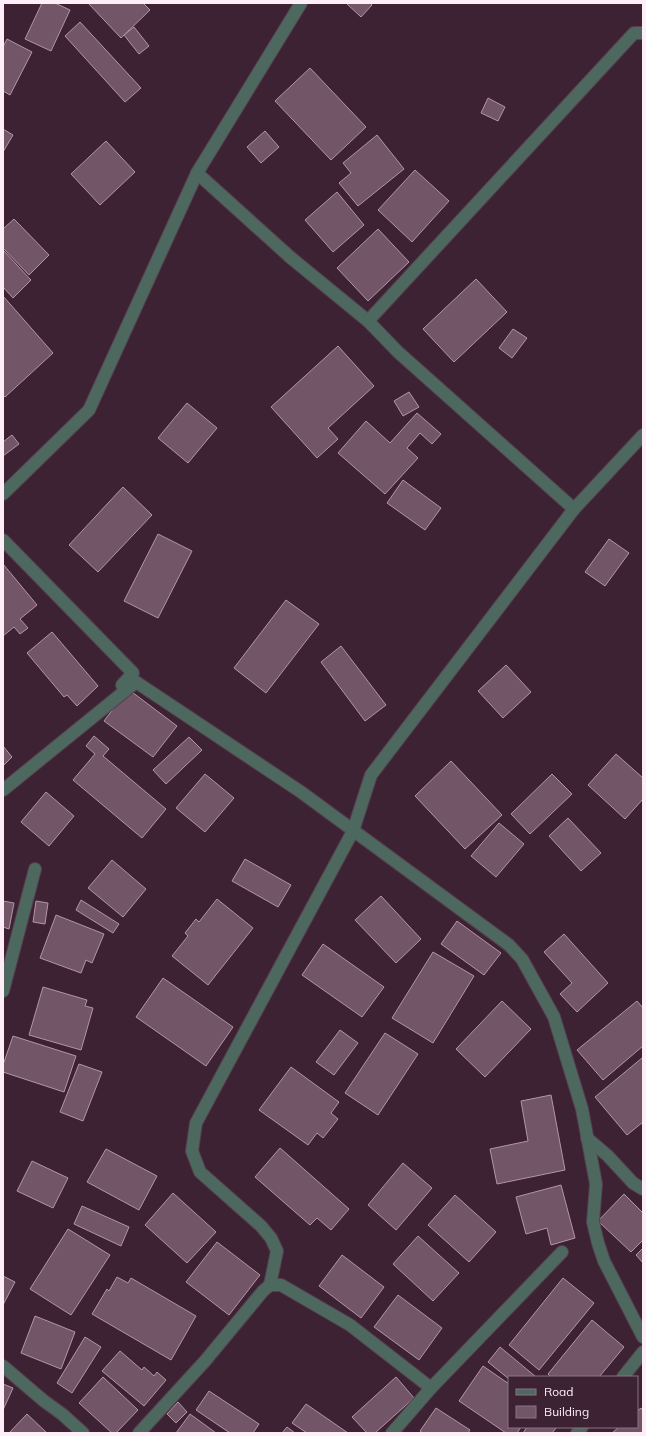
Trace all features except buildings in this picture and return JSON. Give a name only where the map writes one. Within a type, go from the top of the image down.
[{"type":"street","points":[[3,494],[89,410],[196,173],[301,3]]},
{"type":"street","points":[[368,322],[634,33],[643,32]]},
{"type":"street","points":[[196,173],[290,257],[368,322],[398,352],[574,509]]},
{"type":"street","points":[[139,1433],[205,1361],[263,1291],[270,1285],[277,1251],[271,1238],[261,1226],[200,1172],[192,1151],[196,1123],[353,831],[371,775],[574,509],[643,435]]},
{"type":"street","points":[[3,540],[133,673],[91,718]]},
{"type":"street","points":[[3,790],[136,682],[301,792],[509,945],[522,960],[554,1017],[582,1109],[596,1184],[593,1222],[598,1243],[604,1261],[643,1337]]},
{"type":"street","points":[[3,991],[35,869]]},
{"type":"street","points":[[587,1138],[608,1156],[633,1183],[643,1190]]},
{"type":"street","points":[[392,1433],[431,1388],[562,1252]]},
{"type":"street","points":[[270,1285],[281,1285],[350,1325],[431,1388]]},
{"type":"street","points":[[623,1376],[643,1352]]},
{"type":"street","points":[[3,1366],[83,1433]]}]
